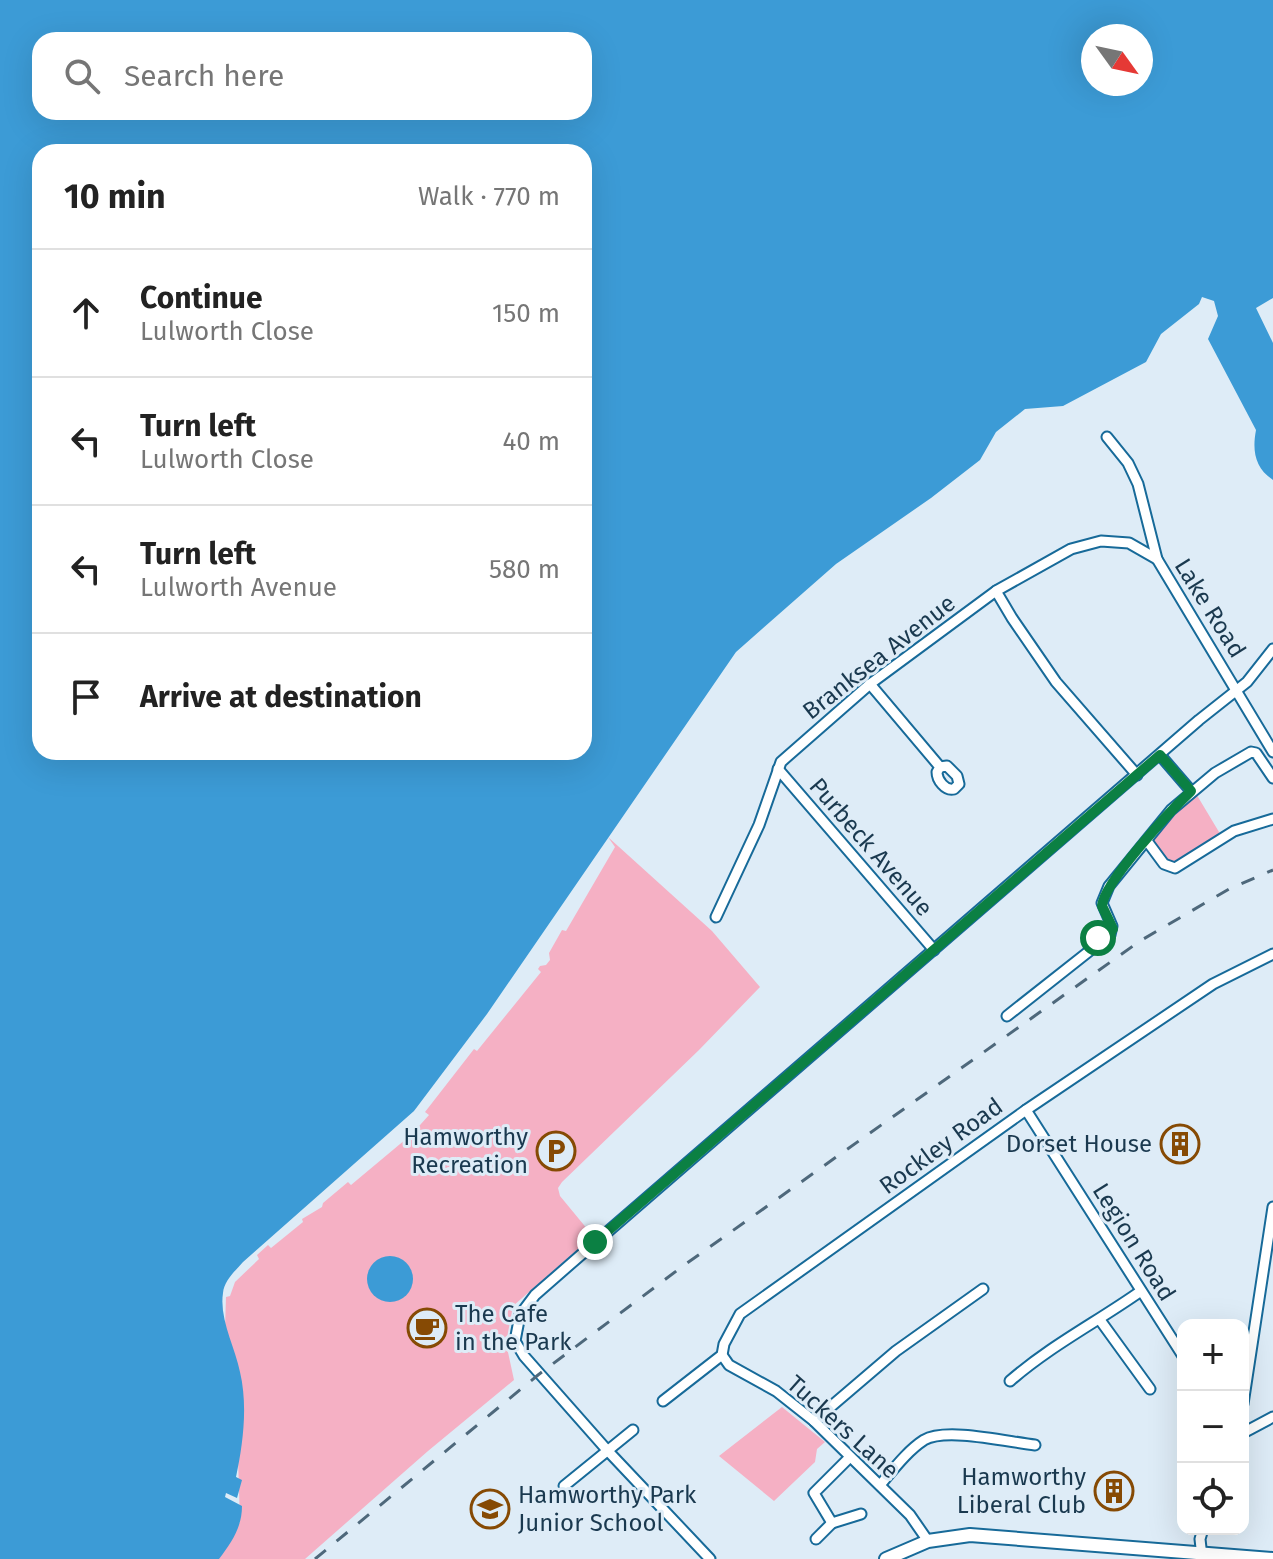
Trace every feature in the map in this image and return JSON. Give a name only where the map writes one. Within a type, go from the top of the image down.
[{"type":"main road","points":[[886,1559],[928,1541],[970,1535],[1272,1559]]},
{"type":"street","name":"Lake Road","points":[[1107,437],[1128,463],[1138,484],[1157,559],[1273,752]]},
{"type":"street","name":"Branksea Avenue","points":[[716,917],[755,836],[781,762],[870,684],[996,591],[1071,549],[1101,541],[1129,543],[1157,559]]},
{"type":"street","points":[[996,591],[1056,682],[1137,775]]},
{"type":"street","points":[[710,1559],[538,1375],[515,1341],[520,1315],[535,1295],[1237,690],[1273,649]]},
{"type":"street","points":[[870,684],[940,767]]},
{"type":"street","points":[[1007,1016],[1097,945],[1100,939],[1110,935],[1113,929],[1102,906],[1103,898],[1171,810],[1191,791],[1251,752],[1256,753],[1273,778]]},
{"type":"street","points":[[1160,755],[1191,791]]},
{"type":"street","name":"Purbeck Avenue","points":[[778,769],[934,950]]},
{"type":"street","points":[[1147,841],[1166,866],[1175,868],[1234,831],[1273,819]]},
{"type":"street","points":[[1091,930],[1100,939]]},
{"type":"street","name":"Rockley Road","points":[[663,1401],[722,1355],[724,1344],[740,1314],[1026,1110],[1213,984],[1273,954]]},
{"type":"street","name":"Legion Road","points":[[1026,1110],[1177,1347]]},
{"type":"street","points":[[1245,1391],[1273,1207]]},
{"type":"street","points":[[814,1421],[896,1351],[983,1289]]},
{"type":"street","points":[[1010,1381],[1037,1357],[1100,1320],[1141,1291]]},
{"type":"street","points":[[1100,1320],[1150,1389]]},
{"type":"street","name":"Tuckers Lane","points":[[722,1355],[729,1365],[776,1391],[814,1421],[910,1515],[928,1541]]},
{"type":"street","points":[[1249,1430],[1273,1417]]},
{"type":"street","points":[[564,1486],[633,1430]]},
{"type":"street","points":[[880,1485],[917,1446],[935,1435],[945,1433],[1035,1445]]},
{"type":"street","points":[[832,1523],[814,1493],[850,1457]]},
{"type":"street","points":[[816,1539],[832,1523],[861,1514]]},
{"type":"street","points":[[1201,1555],[1203,1535]]},
{"type":"shaded area","points":[[1195,792],[1222,837],[1178,864],[1168,863],[1152,841],[1165,821]]},
{"type":"shaded area","points":[[608,837],[712,931],[760,987],[558,1188],[560,1196],[593,1236],[513,1306],[506,1343],[514,1380],[305,1559],[213,1559],[240,1522],[237,1427],[225,1328],[226,1297],[230,1296],[235,1282],[259,1259],[257,1255],[268,1245],[271,1248],[348,1182],[351,1185],[412,1134],[429,1115],[425,1112],[474,1049],[477,1051],[541,972],[538,969],[540,966],[550,960],[549,953],[562,930],[566,931],[615,847]]},
{"type":"shaded area","points":[[782,1407],[825,1442],[817,1449],[815,1462],[774,1501],[719,1456]]},
{"type":"water","points":[[0,0],[1273,0],[1273,298],[1256,308],[1273,343],[1273,480],[1259,464],[1254,445],[1256,430],[1208,339],[1218,316],[1214,301],[1202,297],[1199,304],[1161,334],[1146,362],[1063,406],[1025,409],[996,432],[980,460],[836,564],[736,652],[487,1014],[414,1111],[243,1262],[228,1280],[223,1293],[223,1313],[240,1372],[244,1411],[236,1477],[242,1480],[237,1498],[226,1493],[225,1497],[242,1506],[240,1521],[219,1559],[0,1559]]},
{"type":"water","points":[[390,1256],[406,1263],[413,1279],[406,1295],[390,1302],[374,1295],[367,1279],[374,1263]]},
{"type":"railway","points":[[315,1559],[538,1375],[683,1266],[1140,941],[1229,889],[1273,870]]},
{"type":"place","name":"Dorset House","points":[[1180,1144]]},
{"type":"place","name":"Hamworthy Recreation","points":[[556,1151]]},
{"type":"place","name":"The Cafe in the Park","points":[[427,1328]]},
{"type":"place","name":"Hamworthy Liberal Club","points":[[1114,1491]]},
{"type":"place","name":"Hamworthy Park Junior School","points":[[490,1509]]},
{"type":"route","points":[[595,1242],[1160,755],[1191,791],[1171,810],[1109,886],[1102,906],[1113,929],[1107,937],[1098,938]]}]
